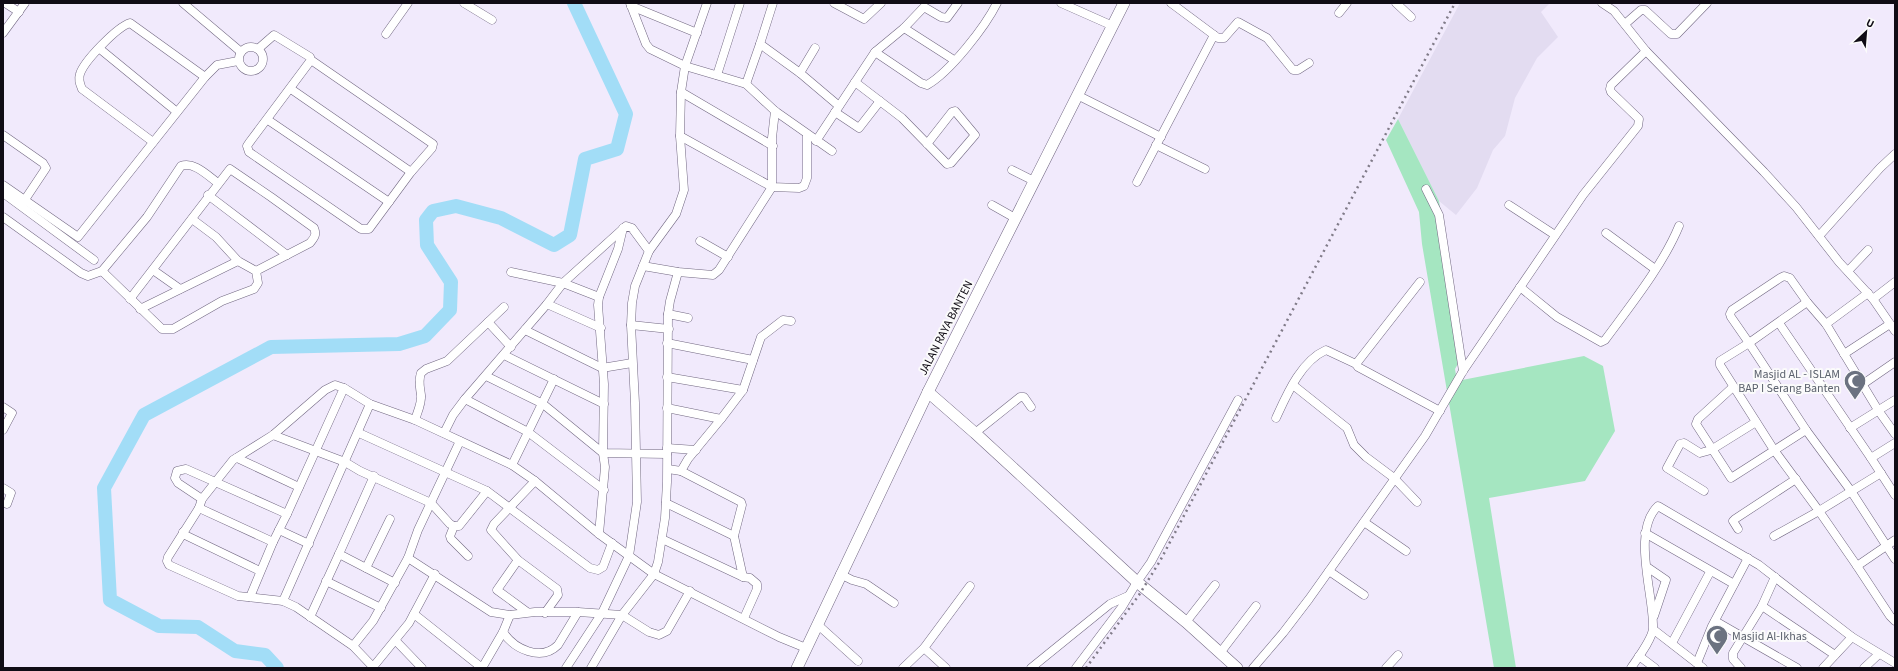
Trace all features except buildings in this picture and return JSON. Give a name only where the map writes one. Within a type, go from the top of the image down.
[{"type":"main road","name":"JALAN RAYA BANTEN","points":[[797,668],[840,574],[928,392],[1034,181],[1081,96],[1124,3]]},
{"type":"main road","points":[[928,392],[976,433],[1136,582],[1186,622],[1237,668]]},
{"type":"street","points":[[5,3],[19,12]]},
{"type":"street","points":[[3,33],[25,3]]},
{"type":"street","points":[[183,3],[241,52]]},
{"type":"street","points":[[386,34],[408,3]]},
{"type":"street","points":[[464,3],[492,20]]},
{"type":"street","points":[[566,668],[602,613],[629,556],[637,502],[637,453],[631,326],[634,291],[649,251],[676,214],[684,190],[680,136],[681,92],[685,66],[706,3]]},
{"type":"street","points":[[717,76],[740,3]]},
{"type":"street","points":[[746,84],[774,3]]},
{"type":"street","points":[[834,3],[864,19],[881,3]]},
{"type":"street","points":[[816,141],[875,52],[904,28],[925,5],[941,17],[947,18],[958,3]]},
{"type":"street","points":[[875,52],[921,83],[927,85],[938,77],[974,38],[990,16],[997,3]]},
{"type":"street","points":[[1061,3],[1113,26]]},
{"type":"street","points":[[1171,3],[1221,39],[1224,38],[1238,22],[1267,38],[1294,70],[1298,70],[1309,63]]},
{"type":"street","points":[[1339,13],[1347,3]]},
{"type":"street","points":[[1396,3],[1411,17]]},
{"type":"street","points":[[1602,3],[1614,11],[1646,51],[1764,172],[1870,296],[1895,331]]},
{"type":"street","points":[[1625,24],[1641,10],[1645,10],[1671,34],[1677,34],[1707,3]]},
{"type":"street","points":[[630,4],[696,33]]},
{"type":"street","points":[[630,4],[647,47],[685,66],[746,84],[775,111],[807,135],[832,151]]},
{"type":"street","points":[[153,142],[82,89],[79,83],[83,68],[118,30],[130,23],[205,77]]},
{"type":"street","points":[[904,28],[954,60]]},
{"type":"street","points":[[258,49],[274,35],[310,56],[311,60],[433,144],[432,148],[411,172],[369,229],[361,229],[249,152],[247,146],[268,120],[311,60]]},
{"type":"street","points":[[1137,182],[1214,35]]},
{"type":"street","points":[[760,44],[800,73],[859,128],[880,101]]},
{"type":"street","points":[[238,61],[241,52],[247,47],[258,49]]},
{"type":"street","points":[[800,73],[815,48]]},
{"type":"street","points":[[100,49],[177,112]]},
{"type":"street","points":[[238,61],[247,70],[258,68],[263,58],[258,49]]},
{"type":"street","points":[[1252,668],[1283,633],[1364,522],[1425,436],[1463,371],[1555,235],[1618,149],[1639,124],[1638,119],[1611,92],[1610,89],[1611,85],[1646,51]]},
{"type":"street","points":[[3,185],[78,237],[205,77],[217,65],[238,61]]},
{"type":"street","points":[[855,82],[902,118],[927,144],[947,164],[949,164],[975,135],[955,111],[952,112],[927,144]]},
{"type":"street","points":[[291,89],[411,172]]},
{"type":"street","points":[[681,92],[773,146]]},
{"type":"street","points":[[1081,96],[1161,136]]},
{"type":"street","points":[[643,266],[678,272],[713,275],[719,270],[772,187],[775,111]]},
{"type":"street","points":[[268,120],[389,202]]},
{"type":"street","points":[[3,135],[43,163],[46,168],[24,201]]},
{"type":"street","points":[[680,136],[772,187],[799,188],[804,186],[807,178],[807,135]]},
{"type":"street","points":[[1156,145],[1205,169]]},
{"type":"street","points":[[1819,236],[1880,168],[1895,154]]},
{"type":"street","points":[[3,217],[88,276],[102,270],[147,217],[181,166],[189,164],[194,166],[218,184]]},
{"type":"street","points":[[130,299],[230,169],[314,228],[315,237],[310,243],[256,272]]},
{"type":"street","points":[[1012,170],[1034,181]]},
{"type":"street","points":[[1426,189],[1439,215],[1446,251],[1463,371]]},
{"type":"street","points":[[3,193],[94,260]]},
{"type":"street","points":[[208,196],[287,255]]},
{"type":"street","points":[[992,205],[1015,218]]},
{"type":"street","points":[[1509,205],[1555,235]]},
{"type":"street","points":[[102,270],[159,328],[166,330],[173,329],[222,301],[257,287],[258,283],[256,272],[238,261],[216,237],[192,219]]},
{"type":"street","points":[[444,433],[452,415],[511,347],[563,283],[623,228],[628,226],[632,228],[649,251]]},
{"type":"street","points":[[1520,287],[1557,317],[1601,342],[1605,340],[1614,328],[1668,250],[1679,226]]},
{"type":"street","points":[[599,534],[606,467],[603,453],[604,404],[599,297],[618,249],[623,228]]},
{"type":"street","points":[[1606,233],[1655,269]]},
{"type":"street","points":[[700,241],[728,257]]},
{"type":"street","points":[[1848,271],[1868,250]]},
{"type":"street","points":[[140,309],[238,261]]},
{"type":"street","points":[[153,270],[180,289]]},
{"type":"street","points":[[510,272],[563,283],[599,297]]},
{"type":"street","points":[[591,668],[622,615],[654,574],[662,539],[668,469],[668,314],[678,272]]},
{"type":"street","points":[[1895,434],[1878,410],[1826,324],[1787,276],[1780,278],[1756,292],[1732,310],[1730,314],[1806,430],[1851,491],[1895,559]]},
{"type":"street","points":[[1356,364],[1420,282]]},
{"type":"street","points":[[1826,324],[1895,282]]},
{"type":"street","points":[[1807,302],[1779,323],[1720,362],[1720,364],[1733,387],[1774,450],[1819,511],[1890,616],[1895,621]]},
{"type":"street","points":[[547,304],[601,328]]},
{"type":"street","points":[[414,420],[420,401],[419,388],[421,373],[426,369],[447,361],[504,307]]},
{"type":"street","points":[[668,314],[688,318]]},
{"type":"street","points":[[681,471],[743,390],[763,334],[783,320],[791,321]]},
{"type":"street","points":[[488,322],[511,347]]},
{"type":"street","points":[[1779,323],[1894,492]]},
{"type":"street","points":[[1844,354],[1890,324]]},
{"type":"street","points":[[631,326],[669,329]]},
{"type":"street","points":[[525,330],[602,368],[632,364]]},
{"type":"street","points":[[667,343],[753,360]]},
{"type":"street","points":[[1276,418],[1293,385],[1308,362],[1326,350],[1356,364],[1358,367],[1440,411]]},
{"type":"street","points":[[504,355],[604,404]]},
{"type":"street","points":[[1863,384],[1895,362]]},
{"type":"street","points":[[486,376],[543,404],[603,453],[696,450]]},
{"type":"street","points":[[667,377],[743,390]]},
{"type":"street","points":[[512,465],[554,379]]},
{"type":"street","points":[[435,574],[414,614],[396,641],[374,667],[353,646],[310,616],[283,601],[238,596],[169,565],[167,561],[168,556],[199,508],[202,499],[233,460],[252,446],[272,435],[325,390],[335,385],[344,388],[370,404],[414,420],[512,465],[535,481],[599,534],[654,574],[690,590],[779,637],[806,648]]},
{"type":"street","points":[[1293,385],[1347,428],[1354,445],[1366,457],[1394,478],[1417,502]]},
{"type":"street","points":[[1733,387],[1698,419],[1696,424],[1731,478],[1806,430]]},
{"type":"street","points":[[250,597],[273,542],[317,450],[344,388]]},
{"type":"street","points":[[976,433],[1020,397],[1024,397],[1032,407]]},
{"type":"street","points":[[465,399],[528,432],[604,490]]},
{"type":"street","points":[[1076,668],[1122,608],[1136,582],[1151,562],[1238,400]]},
{"type":"street","points":[[1850,428],[1895,400]]},
{"type":"street","points":[[283,601],[370,404]]},
{"type":"street","points":[[3,407],[12,413],[3,430]]},
{"type":"street","points":[[667,408],[721,419]]},
{"type":"street","points":[[1704,491],[1668,470],[1667,466],[1682,443],[1700,453],[1712,450],[1756,422]]},
{"type":"street","points":[[358,433],[446,471],[487,491],[511,507],[594,570],[598,570],[603,567],[612,543]]},
{"type":"street","points":[[272,435],[317,450],[432,503],[450,524],[454,526],[459,526],[487,491]]},
{"type":"street","points":[[353,646],[380,608],[395,583],[408,558],[460,441]]},
{"type":"street","points":[[1871,458],[1895,443]]},
{"type":"street","points":[[237,458],[299,487]]},
{"type":"street","points":[[202,499],[178,483],[175,478],[177,471],[186,469],[287,514]]},
{"type":"street","points":[[668,469],[681,471],[741,502],[742,505],[734,536],[743,576]]},
{"type":"street","points":[[1774,536],[1819,511],[1881,473]]},
{"type":"street","points":[[310,616],[374,476]]},
{"type":"street","points":[[1738,529],[1733,521],[1735,518],[1796,479]]},
{"type":"street","points":[[535,481],[494,524],[491,530],[518,560],[559,592],[545,612]]},
{"type":"street","points":[[3,488],[12,493],[7,504]]},
{"type":"street","points":[[666,503],[734,536]]},
{"type":"street","points":[[1631,668],[1654,630],[1645,533],[1652,514],[1656,508],[1660,506],[1748,558],[1852,636],[1879,654],[1895,662]]},
{"type":"street","points":[[199,508],[273,542]]},
{"type":"street","points":[[366,568],[390,519]]},
{"type":"street","points":[[1364,522],[1406,552]]},
{"type":"street","points":[[454,526],[450,536],[451,539],[468,556]]},
{"type":"street","points":[[279,530],[309,544]]},
{"type":"street","points":[[183,532],[260,571]]},
{"type":"street","points":[[1645,533],[1710,572],[1734,584]]},
{"type":"street","points":[[662,539],[750,578],[757,584],[757,589],[744,618]]},
{"type":"street","points":[[1857,566],[1895,540]]},
{"type":"street","points":[[339,554],[395,583]]},
{"type":"street","points":[[408,558],[435,574],[491,612],[510,615],[527,612],[578,612],[622,615],[649,632],[658,635],[667,631],[690,590]]},
{"type":"street","points":[[1654,630],[1700,666],[1715,621],[1748,558]]},
{"type":"street","points":[[518,560],[497,590],[527,612]]},
{"type":"street","points":[[1647,567],[1666,580],[1652,620]]},
{"type":"street","points":[[1329,571],[1364,595]]},
{"type":"street","points":[[1672,643],[1710,572]]},
{"type":"street","points":[[840,574],[852,580],[866,584],[894,603]]},
{"type":"street","points":[[1741,668],[1732,656],[1762,606],[1775,577]]},
{"type":"street","points":[[326,581],[380,608]]},
{"type":"street","points":[[1186,622],[1216,585]]},
{"type":"street","points":[[903,668],[924,648],[970,586]]},
{"type":"street","points":[[1030,668],[1110,604],[1128,596]]},
{"type":"street","points":[[1220,653],[1256,606]]},
{"type":"street","points":[[1762,606],[1835,655]]},
{"type":"street","points":[[503,632],[512,642],[528,652],[541,653],[558,645],[578,612]]},
{"type":"street","points":[[414,614],[482,668],[503,632],[510,615]]},
{"type":"street","points":[[1715,621],[1797,668]]},
{"type":"street","points":[[817,624],[858,661]]},
{"type":"street","points":[[1823,668],[1852,636]]},
{"type":"street","points":[[396,641],[422,668]]},
{"type":"street","points":[[924,648],[946,668]]},
{"type":"street","points":[[1864,668],[1879,654]]},
{"type":"street","points":[[1386,668],[1398,655]]},
{"type":"street","points":[[1639,656],[1655,668]]},
{"type":"shaded area","points":[[1460,3],[1550,3],[1541,12],[1558,37],[1537,58],[1515,98],[1505,136],[1493,150],[1477,188],[1456,215],[1439,201],[1398,119]]},
{"type":"green space","points":[[1398,119],[1439,201],[1464,353],[1455,369],[1457,381],[1584,356],[1603,366],[1615,431],[1585,481],[1489,498],[1516,668],[1494,668],[1422,244],[1419,212],[1386,140]]},
{"type":"waterway","points":[[277,668],[265,655],[235,651],[198,627],[159,626],[110,600],[104,488],[144,415],[271,347],[399,344],[425,336],[450,310],[451,282],[427,245],[426,220],[433,211],[456,206],[501,218],[554,245],[570,235],[585,159],[617,149],[626,114],[574,3]]},
{"type":"railway","points":[[1086,668],[1139,595],[1160,561],[1455,3]]},
{"type":"place","name":"Masjid AL - ISLAM BAP I Serang Banten","points":[[1855,400]]},
{"type":"place","name":"Masjid Al-Ikhas","points":[[1717,656]]}]
